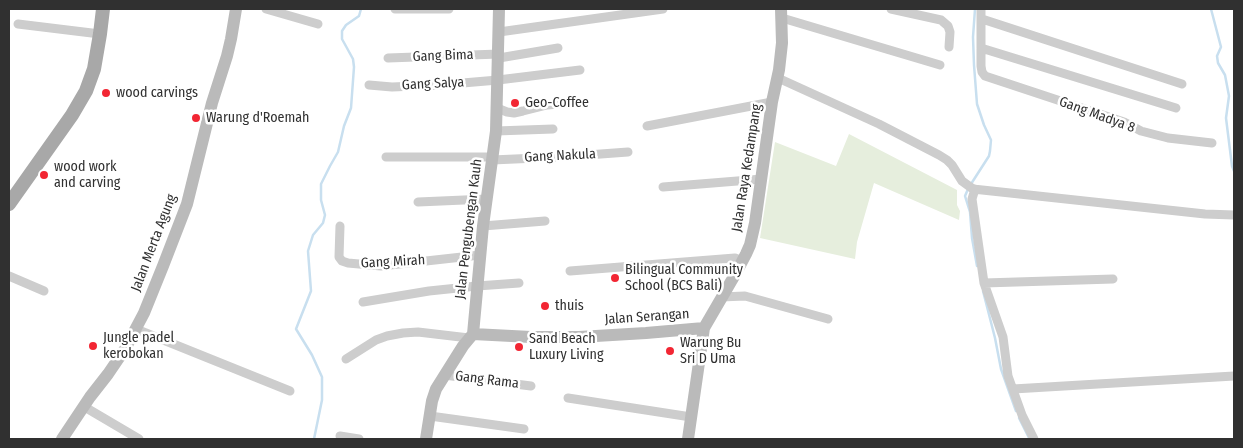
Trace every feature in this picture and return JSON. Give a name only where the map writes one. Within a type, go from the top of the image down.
[{"type":"main road","points":[[9,204],[72,115],[86,91],[94,69],[103,9]]},
{"type":"street","name":"Jalan Merta Agung","points":[[62,439],[83,406],[117,362],[136,329],[152,293],[187,204],[212,103],[232,39],[236,9]]},
{"type":"street","points":[[266,9],[318,24]]},
{"type":"street","points":[[394,9],[449,9]]},
{"type":"street","name":"Jalan Pengubengan Kauh","points":[[426,439],[434,394],[444,375],[471,336],[496,131],[499,9]]},
{"type":"street","points":[[499,32],[663,9]]},
{"type":"street","points":[[891,9],[941,20],[948,26],[950,32],[949,47]]},
{"type":"street","points":[[982,9],[982,48],[1176,108]]},
{"type":"street","points":[[782,14],[940,64]]},
{"type":"street","name":"Jalan Raya Kedampang","points":[[688,439],[704,328],[742,261],[753,234],[772,102],[778,78],[782,43],[782,14]]},
{"type":"street","points":[[982,19],[1182,84]]},
{"type":"street","points":[[18,24],[100,34]]},
{"type":"street","name":"Gang Bima","points":[[388,58],[499,56],[558,48]]},
{"type":"street","name":"Gang Madya 8","points":[[982,48],[982,72],[985,76],[1124,122],[1141,131],[1168,138],[1212,143]]},
{"type":"street","name":"Gang Salya","points":[[369,85],[439,85],[580,70]]},
{"type":"street","points":[[778,78],[880,124],[939,155],[947,160],[962,181],[971,187],[1205,214],[1234,215]]},
{"type":"street","points":[[647,126],[772,102]]},
{"type":"street","points":[[497,108],[514,113],[546,105],[573,103]]},
{"type":"street","points":[[496,131],[553,129]]},
{"type":"street","name":"Gang Nakula","points":[[386,157],[560,157],[628,152]]},
{"type":"street","points":[[663,187],[762,179]]},
{"type":"street","points":[[971,187],[984,283],[1003,337],[1007,372],[1022,415],[1034,439]]},
{"type":"street","points":[[418,202],[487,198]]},
{"type":"street","points":[[483,226],[545,221]]},
{"type":"street","name":"Gang Mirah","points":[[340,226],[339,257],[342,261],[348,263],[381,266],[480,255]]},
{"type":"street","points":[[570,271],[735,258],[742,261]]},
{"type":"street","points":[[9,276],[44,290]]},
{"type":"street","points":[[984,283],[1113,279]]},
{"type":"street","points":[[363,302],[419,292],[519,283]]},
{"type":"street","points":[[721,297],[745,296],[828,319]]},
{"type":"street","name":"Jalan Serangan","points":[[471,336],[580,337],[646,334],[704,328]]},
{"type":"street","points":[[136,329],[290,391]]},
{"type":"street","points":[[346,358],[376,340],[403,333],[418,332],[471,336]]},
{"type":"street","name":"Gang Rama","points":[[444,375],[531,386]]},
{"type":"street","points":[[1013,389],[1234,376]]},
{"type":"street","points":[[568,398],[691,417]]},
{"type":"street","points":[[83,406],[139,439]]},
{"type":"street","points":[[430,416],[524,429]]},
{"type":"street","points":[[340,436],[359,439]]},
{"type":"green space","points":[[849,134],[957,190],[957,205],[960,211],[959,220],[874,183],[857,242],[855,259],[760,238],[775,142],[836,166]]},
{"type":"waterway","points":[[314,439],[322,400],[322,377],[312,355],[296,329],[311,291],[308,251],[313,235],[323,223],[325,215],[321,200],[321,184],[338,152],[344,126],[351,108],[354,67],[353,59],[342,39],[342,31],[346,25],[359,16],[361,9]]},
{"type":"waterway","points":[[971,184],[989,156],[991,140],[977,104],[973,37],[975,9]]},
{"type":"waterway","points":[[1211,9],[1221,47],[1217,56],[1218,63],[1225,75],[1229,96],[1226,118],[1234,171]]},
{"type":"waterway","points":[[968,189],[965,196],[970,212],[977,266]]},
{"type":"waterway","points":[[983,291],[1001,369],[1016,411]]},
{"type":"waterway","points":[[1019,418],[1029,438]]},
{"type":"place","name":"wood carvings","points":[[106,93]]},
{"type":"place","name":"Geo-Coffee","points":[[515,103]]},
{"type":"place","name":"Warung d'Roemah","points":[[196,118]]},
{"type":"place","name":"wood work and carving","points":[[44,175]]},
{"type":"place","name":"Bilingual Community School (BCS Bali)","points":[[615,278]]},
{"type":"place","name":"thuis","points":[[545,306]]},
{"type":"place","name":"Jungle padel kerobokan","points":[[93,346]]},
{"type":"place","name":"Sand Beach Luxury Living","points":[[519,347]]},
{"type":"place","name":"Warung Bu Sri D Uma","points":[[670,351]]}]
